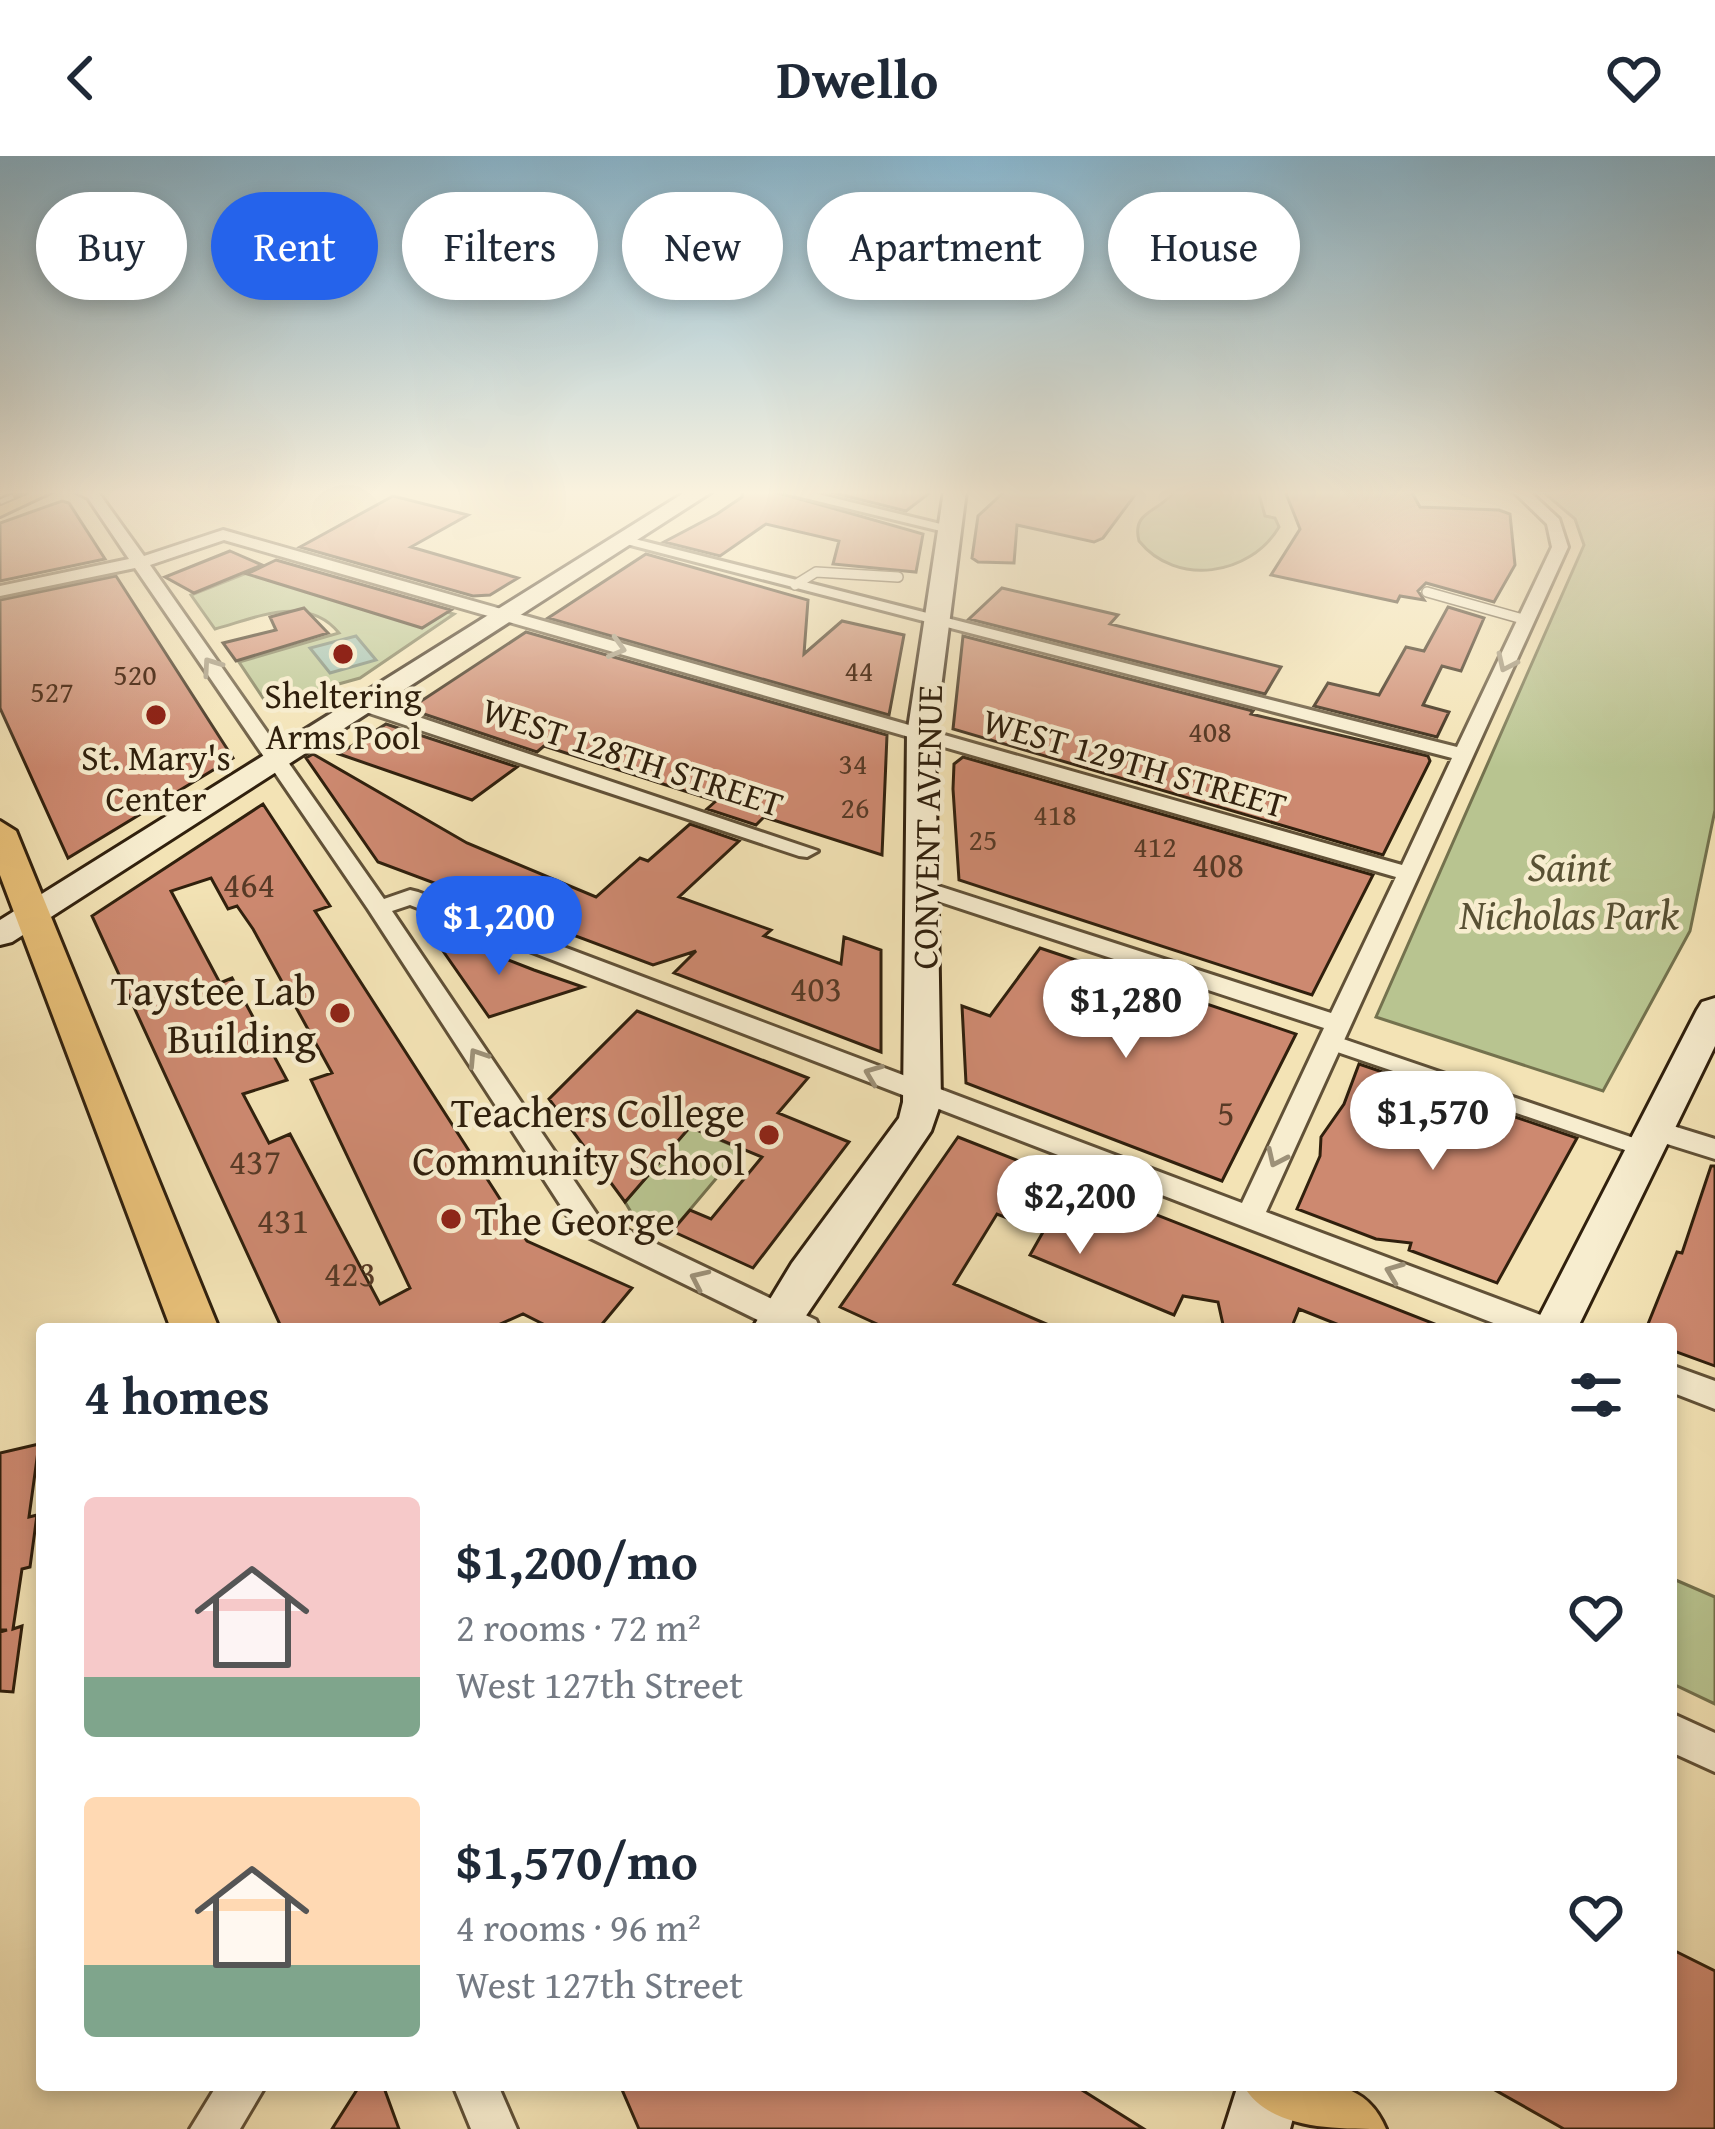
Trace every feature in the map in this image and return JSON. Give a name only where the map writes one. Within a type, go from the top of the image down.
[{"type":"main road","points":[[0,935],[558,583]]},
{"type":"main road","name":"CONVENT AVENUE","points":[[922,1093],[921,735],[941,583]]},
{"type":"main road","points":[[0,831],[193,1323]]},
{"type":"main road","points":[[1558,1323],[1715,1010]]},
{"type":"main road","points":[[788,1323],[917,1121],[922,1093]]},
{"type":"main road","points":[[1257,2129],[1272,2091]]},
{"type":"main road","points":[[1284,2091],[1351,2129]]},
{"type":"street","points":[[0,591],[40,583]]},
{"type":"street","points":[[154,583],[379,908],[588,1224],[783,1323]]},
{"type":"street","name":"WEST 129TH STREET","points":[[390,583],[1406,873]]},
{"type":"street","points":[[787,583],[1464,754]]},
{"type":"street","points":[[1249,1217],[1543,583]]},
{"type":"street","name":"WEST 128TH STREET","points":[[367,706],[807,851]]},
{"type":"street","points":[[921,888],[1335,1033]]},
{"type":"street","points":[[379,908],[410,897],[1527,1323]]},
{"type":"street","points":[[1652,1140],[1715,1149]]},
{"type":"street","points":[[1677,1380],[1715,1395]]},
{"type":"street","points":[[1677,1735],[1715,1753]]},
{"type":"street","points":[[213,2129],[240,2091]]},
{"type":"street","points":[[478,2091],[494,2129]]},
{"type":"lane","points":[[1426,592],[1526,620]]},
{"type":"lane","points":[[1335,1033],[1652,1140]]},
{"type":"green space","points":[[221,583],[348,583],[454,614],[360,678],[267,704],[239,662],[339,633],[326,621],[297,611],[215,629],[191,595]]},
{"type":"green space","name":"Saint Nicholas Park","points":[[1567,583],[1715,583],[1715,810],[1690,931],[1603,1091],[1376,1017]]},
{"type":"green space","points":[[690,1127],[741,1149],[672,1231],[631,1212],[625,1202]]},
{"type":"green space","points":[[1677,1581],[1715,1597],[1715,1704],[1677,1686]]},
{"type":"shaded area","name":"Sheltering Arms Pool","points":[[356,636],[376,660],[330,673],[310,648]]},
{"type":"building","points":[[82,583],[121,583],[233,758],[68,858],[0,708],[0,600]]},
{"type":"building","points":[[176,583],[218,583],[194,593]]},
{"type":"building","points":[[276,583],[357,583],[451,610],[422,628]]},
{"type":"building","points":[[427,583],[510,583],[490,595],[473,596]]},
{"type":"building","points":[[601,583],[748,583],[808,600],[804,654],[842,621],[904,635],[889,715],[548,618]]},
{"type":"building","points":[[1309,583],[1426,583],[1418,591],[1424,600],[1400,596],[1397,602]]},
{"type":"building","points":[[1426,583],[1505,583],[1494,602]]},
{"type":"building","points":[[1002,588],[1118,615],[1110,624],[1281,667],[1265,694],[969,619]]},
{"type":"building","points":[[1448,607],[1484,618],[1461,671],[1442,666],[1423,705],[1449,712],[1437,737],[1314,706],[1328,683],[1379,695],[1406,647],[1424,651]]},
{"type":"building","points":[[304,608],[328,633],[236,661],[223,643],[276,630],[270,617]]},
{"type":"building","points":[[526,632],[887,735],[882,855],[764,817],[756,825],[707,809],[716,801],[544,746],[537,752],[409,709]]},
{"type":"building","points":[[963,636],[1428,756],[1430,761],[1383,855],[953,729]]},
{"type":"building","points":[[386,724],[517,767],[472,800],[339,754]]},
{"type":"building","points":[[313,754],[467,843],[596,897],[640,858],[648,861],[690,824],[739,841],[679,897],[771,930],[764,936],[841,964],[844,937],[881,950],[881,1052],[674,973],[696,951],[653,965],[378,862],[306,758]]},
{"type":"building","points":[[963,757],[1373,875],[1312,995],[959,880],[953,789],[954,764]]},
{"type":"building","points":[[263,804],[330,906],[315,911],[527,1241],[632,1288],[603,1323],[541,1323],[523,1314],[503,1323],[279,1323],[92,916]],"holes":[[[211,878],[228,909],[237,906],[332,1073],[311,1080],[410,1288],[380,1304],[290,1134],[269,1143],[243,1094],[287,1080],[232,978],[220,983],[171,891]]]},
{"type":"building","points":[[427,928],[534,970],[583,987],[489,1017]]},
{"type":"building","points":[[1040,948],[1296,1034],[1222,1181],[966,1083],[962,1006],[990,1016]]},
{"type":"building","points":[[637,1011],[808,1078],[778,1113],[849,1142],[753,1268],[672,1231],[690,1210],[711,1219],[762,1157],[690,1127],[625,1202],[549,1099]]},
{"type":"building","points":[[1359,1064],[1577,1138],[1497,1283],[1409,1250],[1411,1243],[1376,1239],[1297,1209],[1320,1156],[1321,1137],[1344,1104]]},
{"type":"building","points":[[958,1137],[1432,1323],[1334,1323],[1299,1309],[1293,1323],[1223,1323],[1218,1302],[1183,1296],[1174,1315],[1030,1255],[1043,1232],[997,1214],[954,1284],[1044,1323],[875,1323],[840,1307]]},
{"type":"building","points":[[1711,1166],[1715,1166],[1715,1366],[1677,1352],[1677,1323],[1648,1323],[1677,1252],[1682,1253]]},
{"type":"building","points":[[36,1445],[29,1517],[36,1515],[36,1522],[30,1567],[22,1569],[13,1629],[22,1626],[13,1692],[0,1691],[0,1632],[7,1630],[0,1630],[0,1453]]},
{"type":"building","points":[[1677,1952],[1715,1971],[1715,2129],[1564,2129],[1497,2091],[1677,2091]]},
{"type":"building","points":[[356,2091],[385,2091],[399,2129],[332,2129]]},
{"type":"building","points":[[623,2091],[1084,2091],[1144,2129],[639,2129]]},
{"type":"place","name":"Sheltering Arms Pool","points":[[343,654]]},
{"type":"place","name":"St. Mary's Center","points":[[156,715]]},
{"type":"place","name":"Taystee Lab Building","points":[[340,1013]]},
{"type":"place","name":"Teachers College Community School","points":[[769,1135]]},
{"type":"place","name":"The George","points":[[451,1219]]}]
